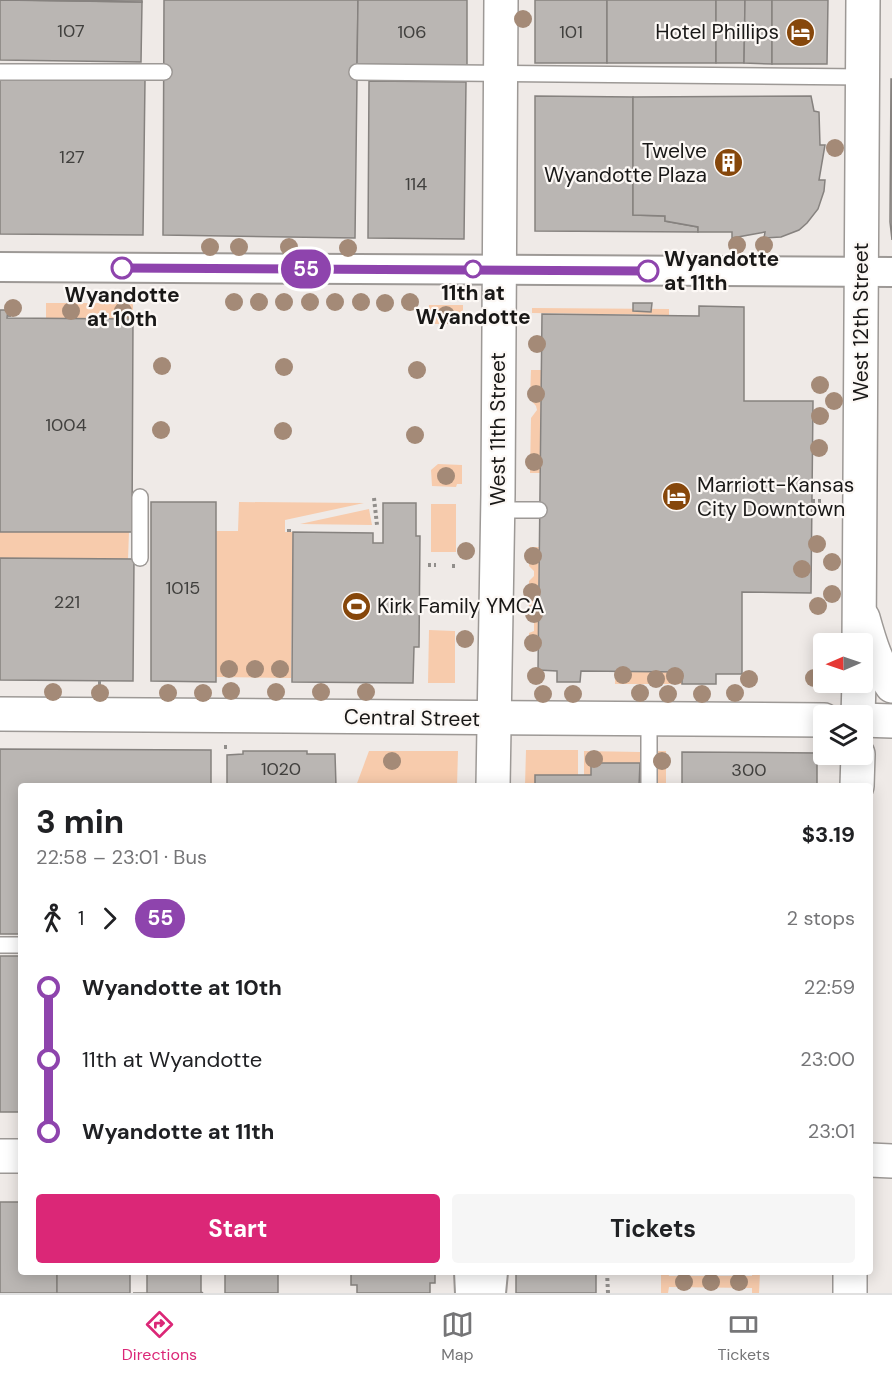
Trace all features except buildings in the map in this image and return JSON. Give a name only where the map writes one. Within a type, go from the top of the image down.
[{"type":"street","name":"West 11th Street","points":[[492,783],[498,510],[501,0]]},
{"type":"street","name":"West 12th Street","points":[[859,633],[876,272],[862,77],[863,0]]},
{"type":"street","points":[[0,267],[876,272]]},
{"type":"street","points":[[860,607],[873,654],[879,668],[892,686]]},
{"type":"street","name":"Central Street","points":[[0,714],[813,720]]},
{"type":"street","points":[[873,720],[892,721]]},
{"type":"street","points":[[857,783],[858,765]]},
{"type":"street","points":[[0,1156],[18,1156]]},
{"type":"street","points":[[873,1160],[892,1161]]},
{"type":"street","points":[[469,1275],[470,1293]]},
{"type":"street","points":[[491,1293],[493,1275]]},
{"type":"street","points":[[850,1275],[850,1293]]},
{"type":"lane","points":[[0,72],[164,72]]},
{"type":"lane","points":[[357,72],[862,77]]},
{"type":"lane","points":[[140,498],[140,558]]},
{"type":"lane","points":[[498,510],[539,510]]},
{"type":"lane","points":[[649,719],[649,783]]},
{"type":"lane","points":[[0,945],[18,945]]},
{"type":"path","points":[[812,486],[821,486]]},
{"type":"path","points":[[374,498],[377,525]]},
{"type":"path","points":[[812,501],[821,501]]},
{"type":"path","points":[[428,565],[436,565]]},
{"type":"path","points":[[224,747],[230,747]]},
{"type":"path","points":[[608,1275],[608,1293]]},
{"type":"shaded area","points":[[46,303],[133,303],[133,319],[46,318]]},
{"type":"shaded area","points":[[429,305],[463,305],[463,324],[433,324],[429,321]]},
{"type":"shaded area","points":[[532,308],[669,309],[669,315],[532,313]]},
{"type":"shaded area","points":[[531,370],[541,370],[540,473],[530,473],[531,418],[537,410],[530,399]]},
{"type":"shaded area","points":[[438,464],[462,465],[462,484],[457,484],[456,487],[432,486],[431,470]]},
{"type":"shaded area","points":[[239,502],[364,503],[285,520],[285,532],[293,532],[291,678],[216,677],[216,531],[238,531]]},
{"type":"shaded area","points":[[431,504],[456,504],[456,552],[431,552]]},
{"type":"shaded area","points":[[369,509],[372,525],[300,524]]},
{"type":"shaded area","points":[[0,532],[129,532],[128,559],[0,558]]},
{"type":"shaded area","points":[[530,547],[539,547],[538,650],[530,650],[529,633],[534,631],[534,622],[529,619],[529,581],[534,576],[534,571],[529,566]]},
{"type":"shaded area","points":[[429,630],[455,631],[455,683],[428,683]]},
{"type":"shaded area","points":[[615,672],[682,672],[682,684],[615,684]]},
{"type":"shaded area","points":[[526,750],[578,750],[578,775],[535,775],[535,783],[525,783]]},
{"type":"shaded area","points":[[369,751],[458,751],[457,783],[357,783]]},
{"type":"shaded area","points":[[584,751],[640,752],[640,763],[584,775]]},
{"type":"shaded area","points":[[658,751],[666,751],[666,783],[658,783]]},
{"type":"shaded area","points":[[661,1275],[760,1275],[759,1293],[752,1293],[752,1288],[669,1287],[668,1293],[661,1293]]},
{"type":"bus line","name":"55","points":[[122,268],[648,271]]},
{"type":"place","name":"Hotel Phillips","points":[[800,32]]},
{"type":"place","name":"Twelve Wyandotte Plaza","points":[[728,163]]},
{"type":"place","name":"Wyandotte at 10th","points":[[122,268]]},
{"type":"place","name":"11th at Wyandotte","points":[[473,269]]},
{"type":"place","name":"Wyandotte at 11th","points":[[648,271]]},
{"type":"place","name":"Marriott-Kansas City Downtown","points":[[676,497]]},
{"type":"place","name":"Kirk Family YMCA","points":[[356,606]]}]
